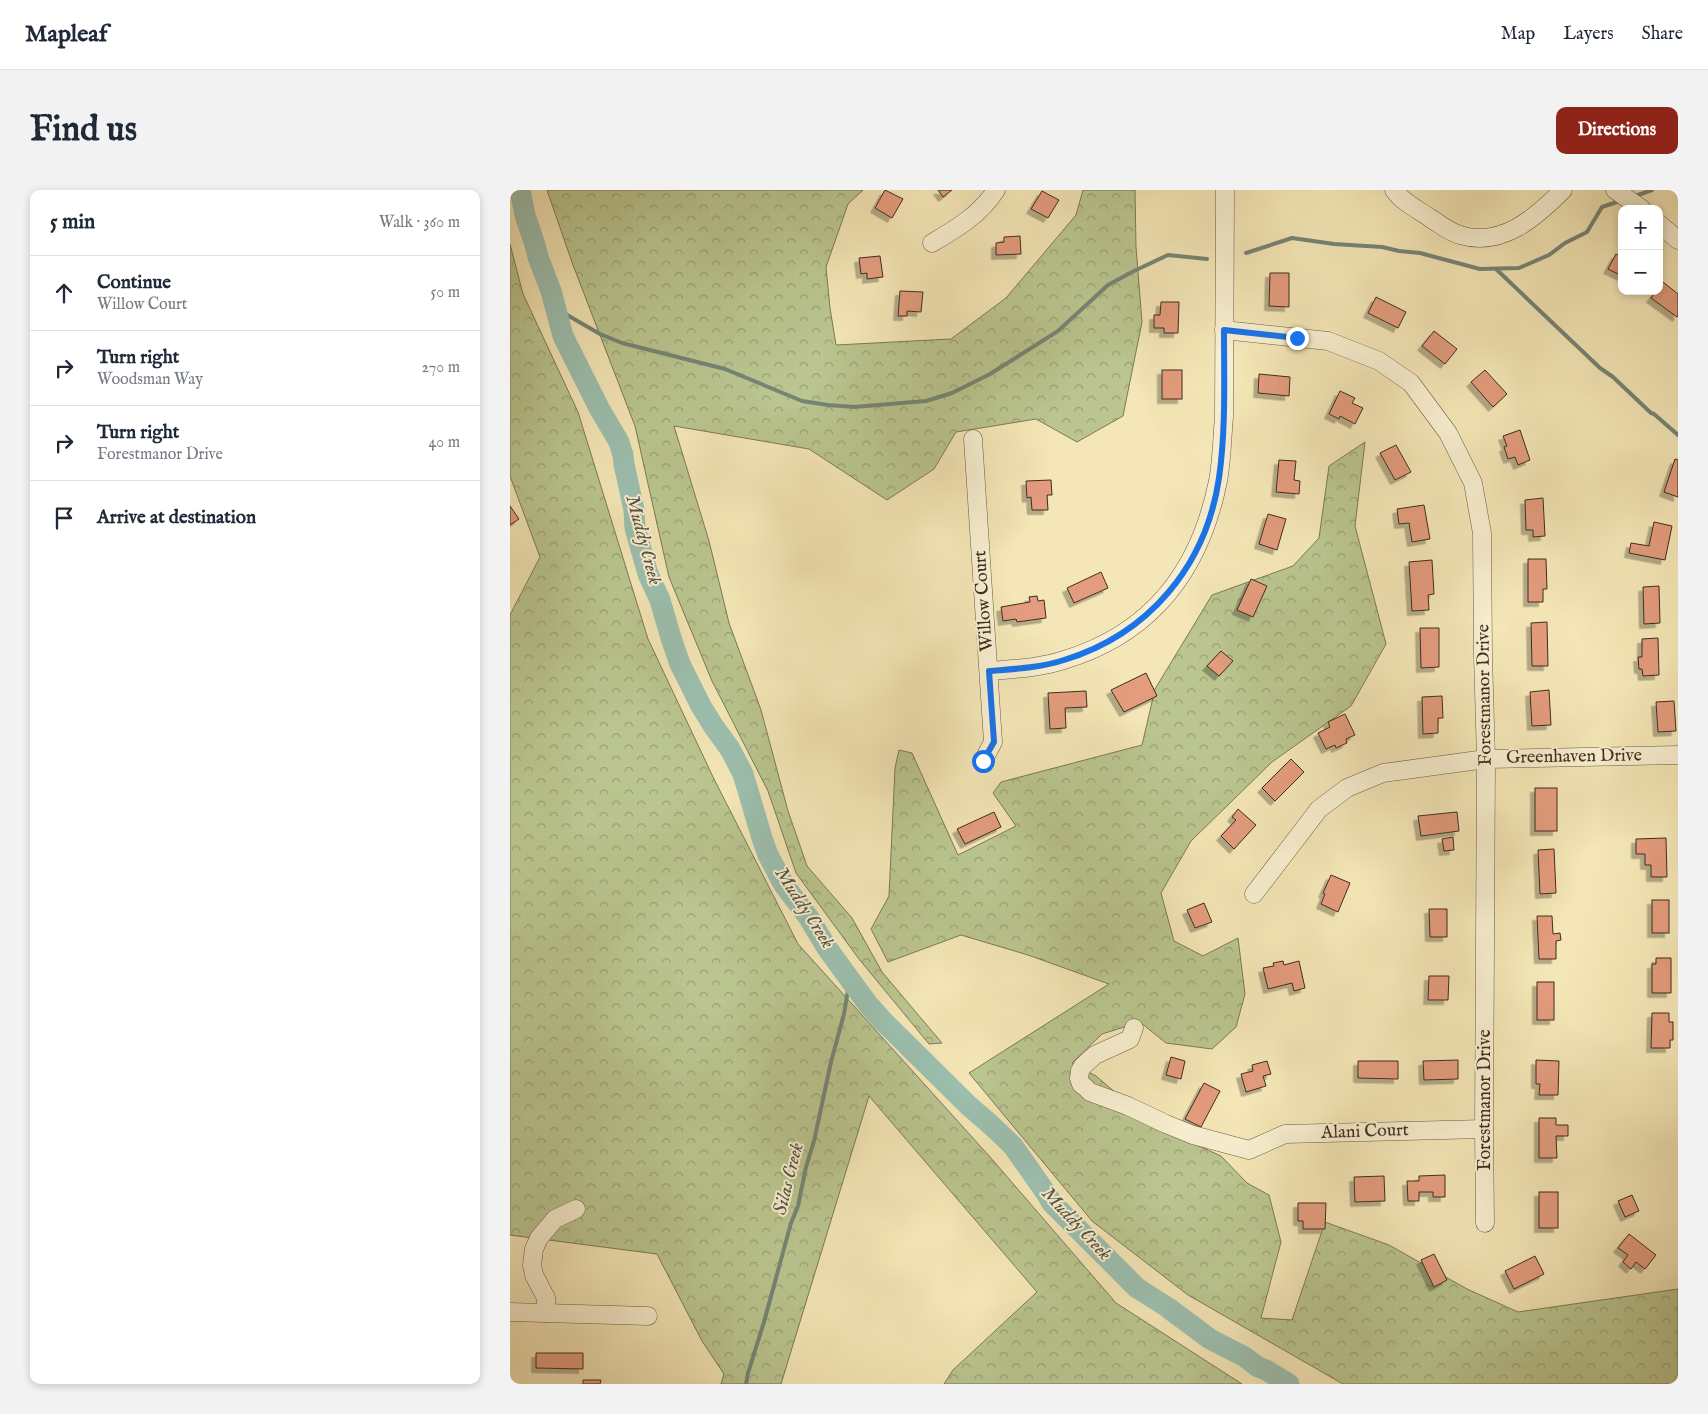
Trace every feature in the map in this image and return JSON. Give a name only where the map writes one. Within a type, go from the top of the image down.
[{"type":"street","points":[[932,243],[956,229],[973,216],[996,190]]},
{"type":"street","points":[[989,671],[1062,661],[1112,640],[1145,617],[1161,601],[1179,580],[1193,557],[1204,532],[1218,479],[1224,417],[1225,190]]},
{"type":"street","points":[[1394,190],[1404,200],[1448,230],[1460,235],[1490,238],[1499,237],[1519,226],[1564,190]]},
{"type":"street","points":[[1615,190],[1636,205]]},
{"type":"street","points":[[1663,227],[1678,240]]},
{"type":"street","name":"Forestmanor Drive","points":[[1224,330],[1328,341],[1379,361],[1411,383],[1448,433],[1473,483],[1482,533],[1486,759],[1485,1223]]},
{"type":"street","name":"Willow Court","points":[[973,439],[994,742],[983,761]]},
{"type":"street","name":"Greenhaven Drive","points":[[1254,894],[1319,809],[1347,788],[1384,773],[1486,759],[1678,755]]},
{"type":"street","name":"Alani Court","points":[[1134,1028],[1130,1039],[1088,1060],[1080,1071],[1079,1078],[1081,1084],[1090,1092],[1128,1106],[1193,1135],[1249,1150],[1285,1134],[1484,1129]]},
{"type":"street","points":[[546,1313],[546,1298],[534,1275],[532,1265],[534,1249],[539,1238],[555,1219],[576,1209]]},
{"type":"street","points":[[510,1312],[648,1316]]},
{"type":"green space","points":[[547,190],[863,190],[848,204],[826,267],[836,345],[951,339],[1006,298],[1076,215],[1083,190],[1135,190],[1136,247],[1142,322],[1123,416],[1077,442],[1036,419],[956,432],[934,469],[887,500],[809,449],[674,426],[709,541],[729,623],[761,710],[788,811],[807,866],[852,918],[882,972],[942,1043],[929,1044],[859,959],[796,873],[768,791],[712,681],[669,577],[635,426],[573,265]]},
{"type":"green space","points":[[510,244],[523,294],[578,412],[648,639],[714,779],[798,944],[990,1157],[1116,1303],[1242,1384],[944,1384],[953,1370],[1037,1292],[869,1096],[781,1384],[721,1384],[724,1374],[702,1341],[657,1254],[510,1235],[510,615],[540,557],[510,476]]},
{"type":"green space","points":[[1365,442],[1355,526],[1386,644],[1351,706],[1272,762],[1191,841],[1161,893],[1174,941],[1203,956],[1238,938],[1245,994],[1236,1027],[1212,1049],[1166,1043],[1140,1022],[1102,1034],[1072,1063],[1096,1076],[1155,1126],[1221,1156],[1247,1183],[1269,1195],[1281,1242],[1261,1318],[1292,1320],[1325,1222],[1389,1245],[1467,1289],[1518,1312],[1678,1289],[1678,1384],[1343,1384],[1188,1295],[1092,1221],[969,1073],[1109,984],[1028,955],[961,935],[888,962],[871,929],[889,896],[895,768],[899,750],[912,753],[958,855],[1016,826],[993,793],[1001,782],[1142,745],[1155,689],[1212,595],[1293,566],[1319,538],[1329,466]]},
{"type":"building","points":[[885,190],[903,199],[892,218],[875,208]]},
{"type":"building","points":[[938,190],[952,190],[943,197]]},
{"type":"building","points":[[1042,191],[1059,200],[1048,218],[1031,209]]},
{"type":"building","points":[[1020,236],[1021,254],[996,255],[996,243],[1004,242],[1004,237]]},
{"type":"building","points":[[1616,254],[1618,255],[1618,274],[1608,269]]},
{"type":"building","points":[[880,256],[883,277],[867,279],[867,273],[861,274],[859,258]]},
{"type":"building","points":[[1270,273],[1289,273],[1289,307],[1269,306]]},
{"type":"building","points":[[1663,282],[1678,294],[1678,316],[1677,317],[1651,298],[1653,295],[1663,295]]},
{"type":"building","points":[[900,291],[923,292],[921,312],[907,311],[907,316],[898,316]]},
{"type":"building","points":[[1376,297],[1406,312],[1398,328],[1368,313]]},
{"type":"building","points":[[1161,302],[1179,302],[1178,333],[1164,333],[1164,328],[1154,328],[1154,315],[1160,315]]},
{"type":"building","points":[[1434,331],[1457,349],[1445,364],[1422,346]]},
{"type":"building","points":[[1162,370],[1182,370],[1182,399],[1162,399]]},
{"type":"building","points":[[1485,370],[1507,394],[1493,407],[1471,382]]},
{"type":"building","points":[[1259,374],[1290,377],[1289,396],[1258,393]]},
{"type":"building","points":[[1340,391],[1355,398],[1352,403],[1363,408],[1355,424],[1340,416],[1339,419],[1329,414]]},
{"type":"building","points":[[1520,430],[1530,460],[1518,465],[1515,457],[1508,459],[1504,447],[1507,446],[1503,436]]},
{"type":"building","points":[[1396,445],[1411,472],[1395,480],[1380,453]]},
{"type":"building","points":[[1675,459],[1678,460],[1678,497],[1664,492]]},
{"type":"building","points":[[1279,460],[1296,461],[1294,480],[1300,481],[1299,494],[1276,492]]},
{"type":"building","points":[[1051,480],[1052,495],[1047,495],[1048,510],[1032,510],[1031,497],[1027,498],[1026,481]]},
{"type":"building","points":[[1543,498],[1545,536],[1533,537],[1533,530],[1526,530],[1525,500]]},
{"type":"building","points":[[1424,505],[1430,539],[1412,542],[1409,523],[1399,524],[1397,509]]},
{"type":"building","points":[[510,506],[519,519],[510,525]]},
{"type":"building","points":[[1268,514],[1286,519],[1277,550],[1259,544]]},
{"type":"building","points":[[1654,522],[1672,526],[1665,560],[1629,553],[1631,543],[1649,546]]},
{"type":"building","points":[[1528,559],[1546,559],[1547,589],[1543,589],[1543,602],[1528,602]]},
{"type":"building","points":[[1432,560],[1434,594],[1428,595],[1429,610],[1412,611],[1409,562]]},
{"type":"building","points":[[1101,572],[1108,588],[1074,603],[1067,588]]},
{"type":"building","points":[[1251,579],[1267,586],[1253,617],[1237,610]]},
{"type":"building","points":[[1659,586],[1660,623],[1644,624],[1643,587]]},
{"type":"building","points":[[1037,596],[1038,601],[1044,600],[1046,618],[1017,622],[1016,619],[1003,621],[1001,607],[1030,602],[1029,597]]},
{"type":"building","points":[[1547,622],[1548,666],[1532,666],[1531,623]]},
{"type":"building","points":[[1420,628],[1439,628],[1439,667],[1421,668]]},
{"type":"building","points":[[1658,638],[1659,675],[1643,676],[1642,669],[1639,669],[1638,657],[1642,657],[1642,639]]},
{"type":"building","points":[[1221,651],[1233,661],[1219,676],[1207,666]]},
{"type":"building","points":[[1146,673],[1157,696],[1124,712],[1111,690]]},
{"type":"building","points":[[1549,690],[1551,725],[1532,726],[1530,692]]},
{"type":"building","points":[[1086,691],[1087,707],[1065,708],[1066,728],[1050,729],[1048,693]]},
{"type":"building","points":[[1442,696],[1443,718],[1438,718],[1438,733],[1423,734],[1422,697]]},
{"type":"building","points":[[1674,701],[1676,731],[1658,732],[1656,702]]},
{"type":"building","points":[[1345,714],[1355,735],[1346,739],[1347,743],[1336,748],[1335,745],[1326,749],[1318,733],[1330,727],[1328,722]]},
{"type":"building","points":[[1291,759],[1304,772],[1275,801],[1262,788]]},
{"type":"building","points":[[1535,788],[1557,788],[1557,831],[1535,831]]},
{"type":"building","points":[[1238,809],[1256,825],[1234,849],[1221,836],[1236,820],[1232,817]]},
{"type":"building","points":[[994,812],[1001,827],[965,844],[957,829]]},
{"type":"building","points":[[1457,812],[1459,831],[1421,836],[1418,816]]},
{"type":"building","points":[[1453,837],[1454,850],[1444,851],[1442,839]]},
{"type":"building","points":[[1666,838],[1667,877],[1651,877],[1651,865],[1645,865],[1645,854],[1636,854],[1636,839]]},
{"type":"building","points":[[1554,849],[1556,893],[1540,894],[1538,850]]},
{"type":"building","points":[[1331,875],[1350,883],[1338,912],[1321,904],[1325,894],[1323,893]]},
{"type":"building","points":[[1652,900],[1669,900],[1669,933],[1652,933]]},
{"type":"building","points":[[1204,903],[1212,922],[1195,928],[1187,910]]},
{"type":"building","points":[[1429,909],[1447,909],[1447,937],[1430,937]]},
{"type":"building","points":[[1537,916],[1552,916],[1553,934],[1560,933],[1561,940],[1556,941],[1556,959],[1539,959]]},
{"type":"building","points":[[1656,958],[1671,958],[1671,993],[1652,993],[1652,964],[1656,964]]},
{"type":"building","points":[[1283,961],[1284,965],[1299,961],[1305,988],[1294,991],[1292,983],[1268,989],[1263,968],[1274,966],[1273,963]]},
{"type":"building","points":[[1429,976],[1449,976],[1448,1000],[1428,1000]]},
{"type":"building","points":[[1537,982],[1554,982],[1554,1020],[1537,1020]]},
{"type":"building","points":[[1652,1013],[1669,1013],[1669,1022],[1673,1022],[1673,1040],[1670,1040],[1670,1048],[1651,1048]]},
{"type":"building","points":[[1171,1057],[1185,1061],[1181,1079],[1166,1075]]},
{"type":"building","points":[[1458,1060],[1458,1079],[1424,1080],[1423,1061]]},
{"type":"building","points":[[1536,1060],[1559,1061],[1558,1095],[1539,1095],[1540,1084],[1536,1084]]},
{"type":"building","points":[[1267,1061],[1271,1074],[1263,1076],[1266,1086],[1246,1092],[1241,1074],[1253,1071],[1252,1065]]},
{"type":"building","points":[[1358,1061],[1398,1061],[1398,1079],[1358,1078]]},
{"type":"building","points":[[1204,1083],[1220,1091],[1201,1127],[1185,1119]]},
{"type":"building","points":[[1539,1118],[1556,1118],[1556,1125],[1568,1125],[1568,1136],[1556,1136],[1557,1158],[1539,1158]]},
{"type":"building","points":[[1445,1175],[1445,1197],[1433,1197],[1433,1192],[1419,1192],[1419,1201],[1408,1201],[1407,1181],[1419,1181],[1419,1176]]},
{"type":"building","points":[[1384,1176],[1385,1201],[1355,1202],[1354,1177]]},
{"type":"building","points":[[1539,1192],[1558,1192],[1558,1228],[1539,1228]]},
{"type":"building","points":[[1632,1195],[1639,1211],[1625,1217],[1618,1201]]},
{"type":"building","points":[[1298,1203],[1326,1203],[1325,1229],[1303,1229],[1303,1221],[1298,1221]]},
{"type":"building","points":[[1629,1234],[1656,1255],[1645,1269],[1636,1262],[1631,1269],[1623,1262],[1628,1255],[1618,1248]]},
{"type":"building","points":[[1434,1254],[1447,1280],[1434,1287],[1421,1260]]},
{"type":"building","points":[[1535,1256],[1544,1274],[1514,1289],[1505,1271]]},
{"type":"building","points":[[536,1353],[583,1353],[583,1369],[536,1368]]},
{"type":"building","points":[[583,1380],[601,1380],[600,1384],[583,1384]]},
{"type":"waterway","name":"Muddy Creek","points":[[520,190],[525,215],[551,291],[563,336],[599,408],[619,442],[634,510],[635,528],[648,574],[660,600],[680,664],[701,706],[730,749],[743,774],[768,855],[784,885],[867,1003],[969,1106],[1013,1146],[1052,1203],[1137,1288],[1167,1307],[1210,1339],[1245,1357],[1258,1367],[1289,1384]]},
{"type":"waterway","points":[[1638,195],[1652,190]]},
{"type":"waterway","points":[[1246,253],[1292,238],[1334,244],[1382,247],[1420,253],[1480,269],[1519,268],[1549,255],[1565,243],[1587,232],[1602,207],[1617,202]]},
{"type":"waterway","points":[[555,308],[600,334],[622,343],[725,369],[802,401],[854,407],[926,401],[952,393],[990,374],[1058,331],[1108,285],[1134,271],[1168,255],[1207,259]]},
{"type":"waterway","points":[[1496,269],[1600,368],[1613,377],[1651,413],[1678,435]]},
{"type":"waterway","name":"Silas Creek","points":[[746,1384],[791,1223],[798,1206],[844,1014],[850,978]]},
{"type":"route","points":[[983,761],[994,742],[989,671],[1062,661],[1112,640],[1130,629],[1161,601],[1179,580],[1193,557],[1204,532],[1218,479],[1224,417],[1224,330],[1297,338]]}]
